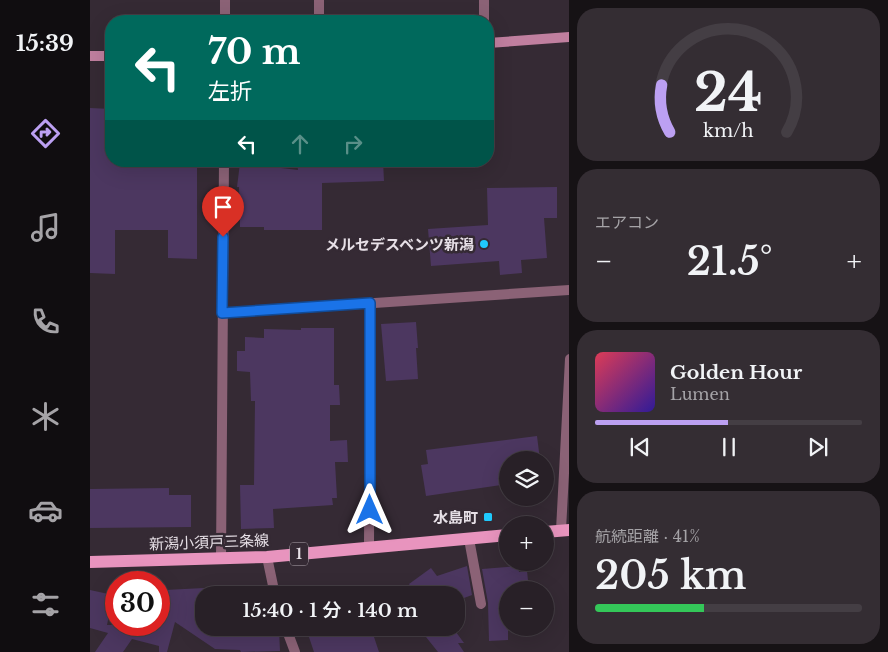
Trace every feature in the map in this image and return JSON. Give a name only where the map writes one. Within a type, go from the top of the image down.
[{"type":"main road","name":"新潟小須戸三条線","points":[[90,562],[267,557],[499,536]]},
{"type":"street","points":[[225,0],[225,15]]},
{"type":"street","points":[[319,0],[319,15]]},
{"type":"street","points":[[484,0],[484,15]]},
{"type":"street","points":[[494,43],[569,37]]},
{"type":"street","points":[[90,56],[105,56]]},
{"type":"street","points":[[221,559],[224,167]]},
{"type":"street","points":[[222,313],[569,290]]},
{"type":"street","points":[[370,303],[370,548]]},
{"type":"street","points":[[565,530],[569,359]]},
{"type":"street","points":[[470,538],[481,604]]},
{"type":"street","points":[[267,557],[273,586]]},
{"type":"street","points":[[289,636],[295,652]]},
{"type":"building","points":[[90,108],[105,109],[105,167],[197,167],[197,259],[168,258],[168,230],[115,230],[115,274],[90,273]]},
{"type":"building","points":[[240,167],[273,167],[298,170],[298,167],[383,167],[384,181],[322,183],[322,230],[264,230],[264,227],[240,227],[239,187],[237,187]]},
{"type":"building","points":[[557,187],[557,218],[544,218],[547,258],[521,260],[522,273],[500,275],[499,261],[431,266],[428,229],[488,225],[487,188]]},
{"type":"building","points":[[416,322],[418,379],[386,381],[381,324]]},
{"type":"building","points":[[301,328],[334,328],[334,385],[339,385],[340,405],[330,405],[330,441],[347,440],[348,462],[335,462],[337,498],[332,498],[333,505],[273,509],[274,528],[241,529],[240,485],[254,485],[255,401],[251,401],[250,372],[237,371],[237,351],[245,351],[245,337],[264,338],[264,329],[301,330]]},
{"type":"building","points":[[537,436],[539,451],[499,451],[499,485],[426,496],[421,465],[428,464],[426,450]]},
{"type":"building","points":[[169,488],[169,495],[191,495],[191,527],[90,528],[90,489]]},
{"type":"building","points":[[467,566],[472,595],[465,598],[465,586],[410,586],[409,584],[431,568],[437,576]]},
{"type":"building","points":[[499,568],[499,571],[527,571],[528,581],[499,581],[499,636],[508,636],[508,640],[489,641],[488,603],[482,569]]},
{"type":"building","points":[[195,588],[195,636],[175,622],[167,652],[159,652],[159,646],[132,639],[123,652],[95,652],[106,636],[170,636],[170,590]]},
{"type":"building","points":[[90,590],[105,593],[105,632],[90,628]]},
{"type":"building","points":[[196,636],[279,636],[280,651],[241,652],[240,650],[215,649]]},
{"type":"building","points":[[309,636],[374,636],[379,652],[314,652]]},
{"type":"building","points":[[459,636],[464,643],[458,643],[464,652],[438,652],[426,637]]},
{"type":"place","name":"メルセデスベンツ新潟","points":[[484,244]]},
{"type":"place","name":"水島町","points":[[488,517]]},
{"type":"route","points":[[223,237],[222,313],[370,303],[370,510]]}]
